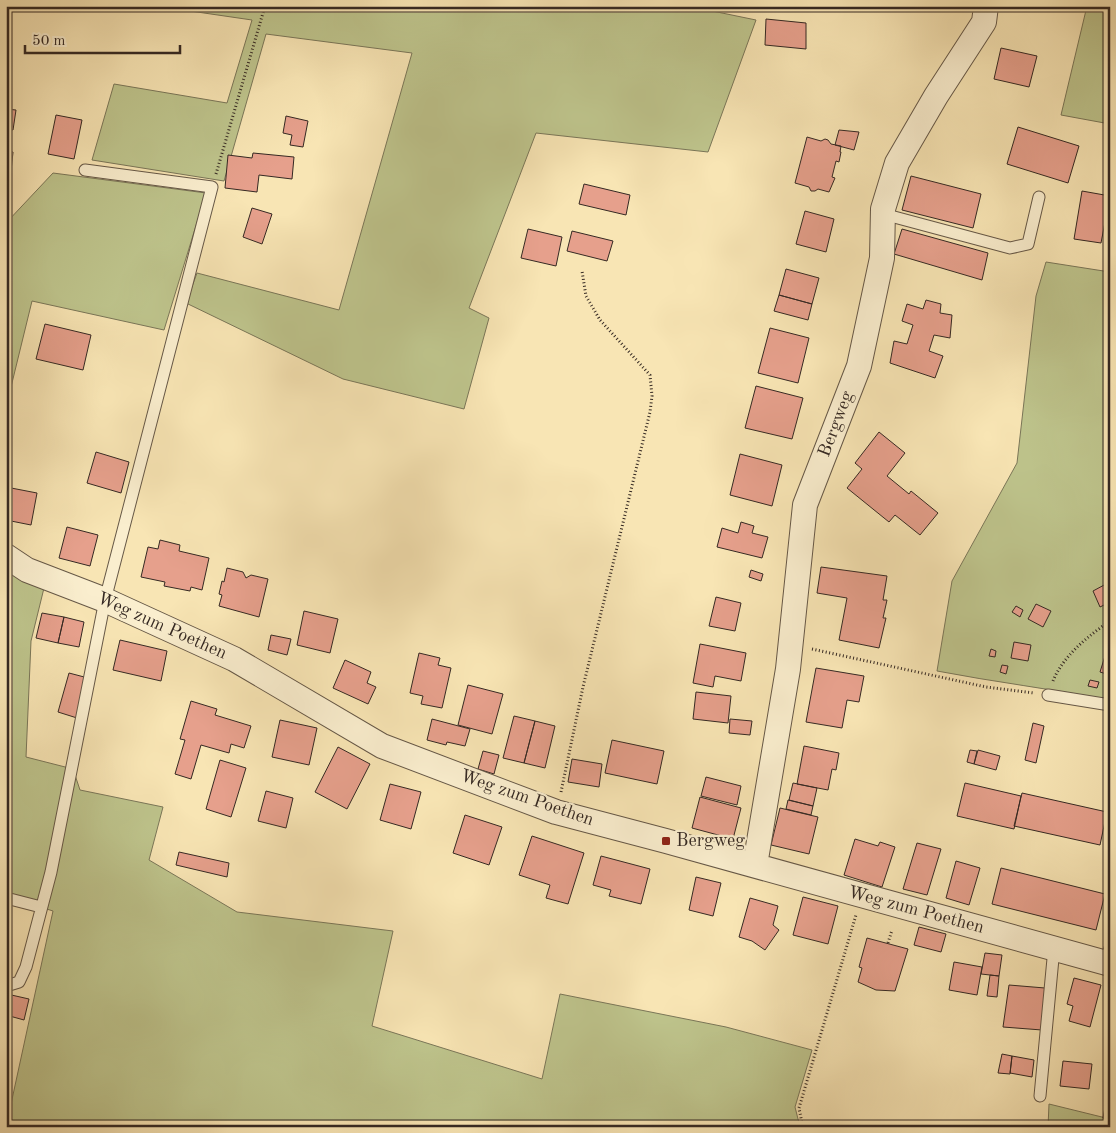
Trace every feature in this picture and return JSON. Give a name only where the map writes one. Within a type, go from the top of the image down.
[{"type":"street","name":"Bergweg","points":[[755,865],[788,669],[805,505],[859,366],[882,258],[883,209],[897,163],[936,96],[984,22],[986,6]]},
{"type":"street","name":"Weg zum Poethen","points":[[6,556],[27,570],[105,600],[234,658],[382,746],[556,812],[1054,948],[1108,958]]},
{"type":"lane","points":[[6,986],[19,982],[26,967],[51,872],[105,600],[212,187],[85,170]]},
{"type":"lane","points":[[883,214],[1010,248],[1028,244],[1039,197]]},
{"type":"lane","points":[[1048,695],[1110,706]]},
{"type":"lane","points":[[6,898],[41,907]]},
{"type":"lane","points":[[1040,1096],[1054,948]]},
{"type":"path","points":[[212,187],[266,6]]},
{"type":"path","points":[[556,812],[583,687],[650,412],[652,396],[650,376],[600,320],[586,296],[582,271]]},
{"type":"path","points":[[790,644],[986,687],[1048,695],[1055,676],[1062,665],[1092,634],[1110,621]]},
{"type":"path","points":[[806,1127],[802,1122],[799,1108],[862,896]]},
{"type":"path","points":[[888,944],[892,930]]},
{"type":"green space","points":[[156,6],[688,6],[756,20],[708,152],[536,133],[469,308],[489,318],[464,409],[343,379],[186,303],[197,273],[339,310],[412,53],[266,34],[224,181],[92,160],[114,84],[227,103],[252,20]]},
{"type":"green space","points":[[1087,6],[1110,6],[1110,124],[1061,115]]},
{"type":"green space","points":[[53,173],[206,193],[164,330],[32,301],[11,387],[6,386],[6,223]]},
{"type":"green space","points":[[1046,262],[1110,272],[1110,700],[937,671],[952,581],[1017,463],[1036,296]]},
{"type":"green space","points":[[6,568],[44,588],[31,641],[26,757],[73,769],[80,790],[163,807],[149,860],[237,912],[393,931],[372,1026],[542,1079],[560,994],[726,1027],[812,1050],[795,1107],[800,1127],[6,1127],[53,911],[6,896]]},
{"type":"green space","points":[[1049,1104],[1110,1119],[1110,1127],[1048,1127]]},
{"type":"building","points":[[766,19],[806,23],[806,49],[765,45]]},
{"type":"building","points":[[1001,48],[1037,56],[1029,87],[994,79]]},
{"type":"building","points":[[6,109],[16,110],[13,130],[6,129]]},
{"type":"building","points":[[56,115],[82,120],[74,159],[48,154]]},
{"type":"building","points":[[286,116],[308,121],[303,147],[290,145],[292,135],[283,133]]},
{"type":"building","points":[[1018,127],[1079,146],[1068,183],[1007,164]]},
{"type":"building","points":[[839,130],[859,132],[854,150],[835,145]]},
{"type":"building","points":[[807,137],[821,141],[825,139],[831,144],[841,146],[839,162],[836,161],[832,177],[835,178],[829,192],[818,189],[811,191],[809,187],[795,183]]},
{"type":"building","points":[[6,151],[13,152],[10,181],[6,181]]},
{"type":"building","points":[[253,153],[294,157],[292,179],[259,175],[257,192],[225,188],[228,155],[252,158]]},
{"type":"building","points":[[911,176],[981,194],[973,228],[902,210]]},
{"type":"building","points":[[584,184],[630,195],[626,215],[579,204]]},
{"type":"building","points":[[1082,191],[1110,196],[1101,243],[1074,239]]},
{"type":"building","points":[[252,208],[272,214],[262,244],[243,237]]},
{"type":"building","points":[[805,211],[834,219],[826,252],[796,244]]},
{"type":"building","points":[[528,229],[562,237],[556,266],[521,258]]},
{"type":"building","points":[[902,229],[988,253],[982,280],[894,254]]},
{"type":"building","points":[[572,231],[613,241],[607,261],[567,251]]},
{"type":"building","points":[[786,269],[819,278],[812,304],[779,295]]},
{"type":"building","points":[[779,295],[812,304],[808,320],[774,311]]},
{"type":"building","points":[[926,300],[941,304],[940,313],[952,315],[950,338],[934,335],[929,351],[943,356],[935,378],[890,363],[894,341],[907,344],[913,325],[902,321],[907,304],[923,309]]},
{"type":"building","points":[[45,324],[91,335],[83,370],[36,359]]},
{"type":"building","points":[[770,328],[809,338],[798,383],[758,373]]},
{"type":"building","points":[[756,386],[803,398],[792,439],[745,428]]},
{"type":"building","points":[[879,432],[905,453],[887,476],[909,494],[911,491],[938,513],[920,535],[895,515],[889,522],[847,488],[862,469],[855,463]]},
{"type":"building","points":[[96,452],[129,462],[121,493],[87,483]]},
{"type":"building","points":[[740,454],[782,465],[772,506],[730,495]]},
{"type":"building","points":[[6,487],[37,493],[31,525],[6,520]]},
{"type":"building","points":[[741,522],[754,526],[752,533],[768,537],[762,558],[717,547],[722,528],[738,533]]},
{"type":"building","points":[[67,527],[98,535],[90,566],[59,558]]},
{"type":"building","points":[[160,540],[180,545],[179,551],[209,558],[202,590],[191,587],[190,591],[164,586],[165,582],[141,577],[148,547],[158,549]]},
{"type":"building","points":[[821,567],[887,576],[883,600],[887,600],[883,618],[886,618],[879,648],[839,640],[847,598],[817,593]]},
{"type":"building","points":[[227,568],[243,572],[246,578],[251,575],[268,579],[259,617],[219,606],[222,595],[219,594]]},
{"type":"building","points":[[751,570],[763,574],[761,581],[749,577]]},
{"type":"building","points":[[1106,584],[1110,591],[1110,602],[1100,607],[1093,591]]},
{"type":"building","points":[[716,597],[741,603],[735,631],[709,626]]},
{"type":"building","points":[[1036,604],[1051,611],[1043,627],[1028,619]]},
{"type":"building","points":[[1016,606],[1023,610],[1020,617],[1012,612]]},
{"type":"building","points":[[304,611],[338,619],[330,653],[297,645]]},
{"type":"building","points":[[42,613],[64,617],[58,643],[36,638]]},
{"type":"building","points":[[64,617],[84,622],[79,647],[58,643]]},
{"type":"building","points":[[271,635],[291,639],[287,655],[268,650]]},
{"type":"building","points":[[120,640],[167,651],[161,681],[113,670]]},
{"type":"building","points":[[1014,642],[1031,645],[1028,661],[1011,658]]},
{"type":"building","points":[[700,644],[746,653],[741,681],[715,676],[713,687],[693,683]]},
{"type":"building","points":[[991,649],[996,651],[995,657],[989,656]]},
{"type":"building","points":[[419,653],[440,658],[438,665],[451,668],[442,708],[421,704],[423,696],[410,693]]},
{"type":"building","points":[[1105,656],[1110,657],[1110,675],[1100,672]]},
{"type":"building","points":[[345,660],[371,672],[367,683],[376,687],[368,704],[333,688]]},
{"type":"building","points":[[1002,665],[1008,666],[1006,674],[1000,672]]},
{"type":"building","points":[[816,668],[864,676],[859,702],[847,700],[842,728],[806,722]]},
{"type":"building","points":[[69,673],[88,678],[77,718],[58,712]]},
{"type":"building","points":[[1090,680],[1099,682],[1097,688],[1088,686]]},
{"type":"building","points":[[468,685],[503,694],[492,734],[458,725]]},
{"type":"building","points":[[696,692],[731,696],[728,723],[693,719]]},
{"type":"building","points":[[191,701],[217,709],[215,715],[251,726],[244,748],[231,744],[229,753],[201,745],[191,779],[175,774],[185,740],[180,739]]},
{"type":"building","points":[[514,716],[535,721],[524,763],[503,758]]},
{"type":"building","points":[[432,719],[470,729],[465,746],[447,742],[446,745],[427,740]]},
{"type":"building","points":[[730,719],[752,721],[750,735],[729,733]]},
{"type":"building","points":[[280,720],[317,728],[309,765],[272,757]]},
{"type":"building","points":[[535,721],[555,726],[545,768],[524,763]]},
{"type":"building","points":[[1033,723],[1044,726],[1036,763],[1025,760]]},
{"type":"building","points":[[612,740],[664,751],[657,784],[605,773]]},
{"type":"building","points":[[804,746],[839,753],[836,770],[832,769],[828,790],[797,784]]},
{"type":"building","points":[[338,747],[370,764],[347,809],[315,792]]},
{"type":"building","points":[[970,750],[977,751],[974,764],[967,762]]},
{"type":"building","points":[[978,750],[1000,756],[996,770],[974,764]]},
{"type":"building","points":[[483,751],[499,755],[494,774],[478,769]]},
{"type":"building","points":[[572,759],[602,764],[599,787],[568,782]]},
{"type":"building","points":[[220,760],[246,768],[231,817],[206,809]]},
{"type":"building","points":[[706,777],[741,786],[737,805],[701,796]]},
{"type":"building","points":[[793,783],[817,788],[813,806],[789,800]]},
{"type":"building","points":[[965,783],[1021,796],[1014,829],[957,816]]},
{"type":"building","points":[[390,784],[421,792],[411,829],[380,820]]},
{"type":"building","points":[[266,791],[293,798],[286,828],[258,821]]},
{"type":"building","points":[[1022,793],[1107,812],[1100,845],[1014,826]]},
{"type":"building","points":[[700,797],[741,808],[733,839],[692,828]]},
{"type":"building","points":[[788,800],[813,806],[811,815],[786,809]]},
{"type":"building","points":[[780,808],[818,817],[809,854],[771,845]]},
{"type":"building","points":[[465,815],[502,827],[489,865],[453,853]]},
{"type":"building","points":[[532,836],[584,853],[568,904],[546,898],[550,885],[519,875]]},
{"type":"building","points":[[855,839],[878,846],[880,842],[895,847],[882,887],[844,875]]},
{"type":"building","points":[[917,843],[941,849],[927,895],[903,889]]},
{"type":"building","points":[[179,852],[229,863],[227,877],[176,865]]},
{"type":"building","points":[[601,856],[650,869],[641,904],[609,896],[611,890],[593,885]]},
{"type":"building","points":[[956,861],[980,868],[969,905],[946,898]]},
{"type":"building","points":[[1001,868],[1105,894],[1096,930],[992,904]]},
{"type":"building","points":[[696,877],[721,883],[713,916],[689,910]]},
{"type":"building","points":[[803,897],[838,906],[828,944],[793,935]]},
{"type":"building","points":[[750,898],[778,906],[773,925],[779,930],[765,950],[752,941],[739,937]]},
{"type":"building","points":[[919,927],[946,934],[941,952],[914,945]]},
{"type":"building","points":[[867,938],[908,949],[895,991],[876,990],[858,982],[862,968],[859,967]]},
{"type":"building","points":[[985,953],[1002,955],[999,976],[981,974]]},
{"type":"building","points":[[954,962],[982,967],[977,995],[949,990]]},
{"type":"building","points":[[990,975],[999,976],[997,997],[987,996]]},
{"type":"building","points":[[1074,978],[1101,985],[1090,1027],[1069,1021],[1073,1006],[1067,1004]]},
{"type":"building","points":[[1009,985],[1045,988],[1042,1030],[1003,1027]]},
{"type":"building","points":[[7,994],[29,999],[24,1020],[6,1015]]},
{"type":"building","points":[[1002,1054],[1012,1056],[1010,1074],[998,1073]]},
{"type":"building","points":[[1012,1056],[1034,1060],[1032,1077],[1010,1073]]},
{"type":"building","points":[[1063,1061],[1092,1064],[1089,1089],[1060,1086]]},
{"type":"building","points":[[1105,1107],[1110,1108],[1110,1119],[1103,1118]]},
{"type":"place","name":"Bergweg","points":[[666,841]]}]
